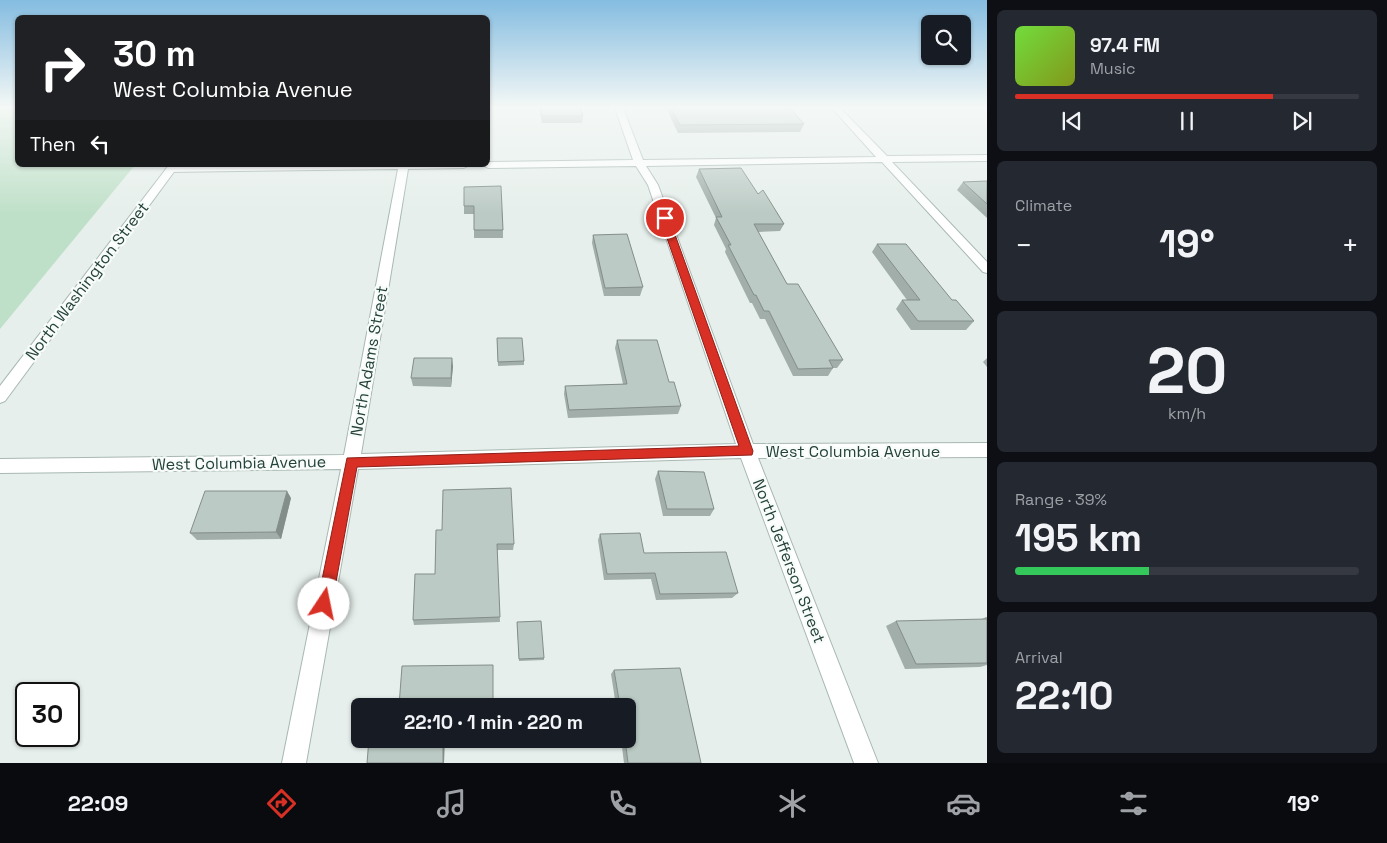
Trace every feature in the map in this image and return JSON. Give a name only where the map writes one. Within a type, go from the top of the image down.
[{"type":"street","name":"North Jefferson Street","points":[[631,144],[638,163],[653,185],[747,451],[866,763]]},
{"type":"street","points":[[870,144],[987,269]]},
{"type":"street","points":[[490,165],[987,158]]},
{"type":"street","points":[[172,168],[249,167]]},
{"type":"street","name":"North Adams Street","points":[[294,763],[351,462],[404,167]]},
{"type":"street","name":"North Washington Street","points":[[0,397],[172,168]]},
{"type":"street","name":"West Columbia Avenue","points":[[0,466],[351,462],[747,451],[987,450]]},
{"type":"green space","points":[[0,144],[15,144],[15,167],[133,167],[0,329]]},
{"type":"building","points":[[741,168],[758,194],[763,190],[784,224],[754,224],[787,284],[798,284],[843,360],[829,360],[833,368],[798,369],[769,311],[764,311],[756,295],[754,295],[728,245],[731,245],[716,217],[722,217],[699,169]]},
{"type":"building","points":[[987,181],[987,204],[963,182]]},
{"type":"building","points":[[501,186],[503,230],[474,230],[474,206],[464,206],[464,187]]},
{"type":"building","points":[[627,234],[643,287],[605,288],[593,235]]},
{"type":"building","points":[[877,244],[906,244],[952,300],[956,300],[974,321],[918,321],[902,300],[920,300]]},
{"type":"building","points":[[497,338],[522,338],[524,361],[498,362]]},
{"type":"building","points":[[617,340],[657,340],[669,382],[674,382],[681,406],[569,410],[565,386],[627,384]]},
{"type":"building","points":[[414,358],[452,358],[451,378],[411,378]]},
{"type":"building","points":[[658,471],[704,472],[714,509],[667,509]]},
{"type":"building","points":[[511,488],[514,544],[497,544],[500,617],[413,620],[415,574],[435,574],[436,530],[442,530],[443,490]]},
{"type":"building","points":[[205,491],[287,491],[276,532],[190,533]]},
{"type":"building","points":[[640,533],[644,553],[726,552],[738,593],[660,594],[655,573],[607,574],[600,534]]},
{"type":"building","points":[[987,619],[987,663],[916,664],[896,621]]},
{"type":"building","points":[[541,621],[544,658],[519,659],[517,622]]},
{"type":"building","points":[[493,665],[493,698],[400,698],[402,666]]},
{"type":"building","points":[[680,668],[701,763],[628,763],[626,748],[636,748],[636,698],[619,698],[614,670]]},
{"type":"building","points":[[368,748],[443,748],[443,763],[367,763]]},
{"type":"route","points":[[324,604],[351,462],[747,451],[665,218]]}]
